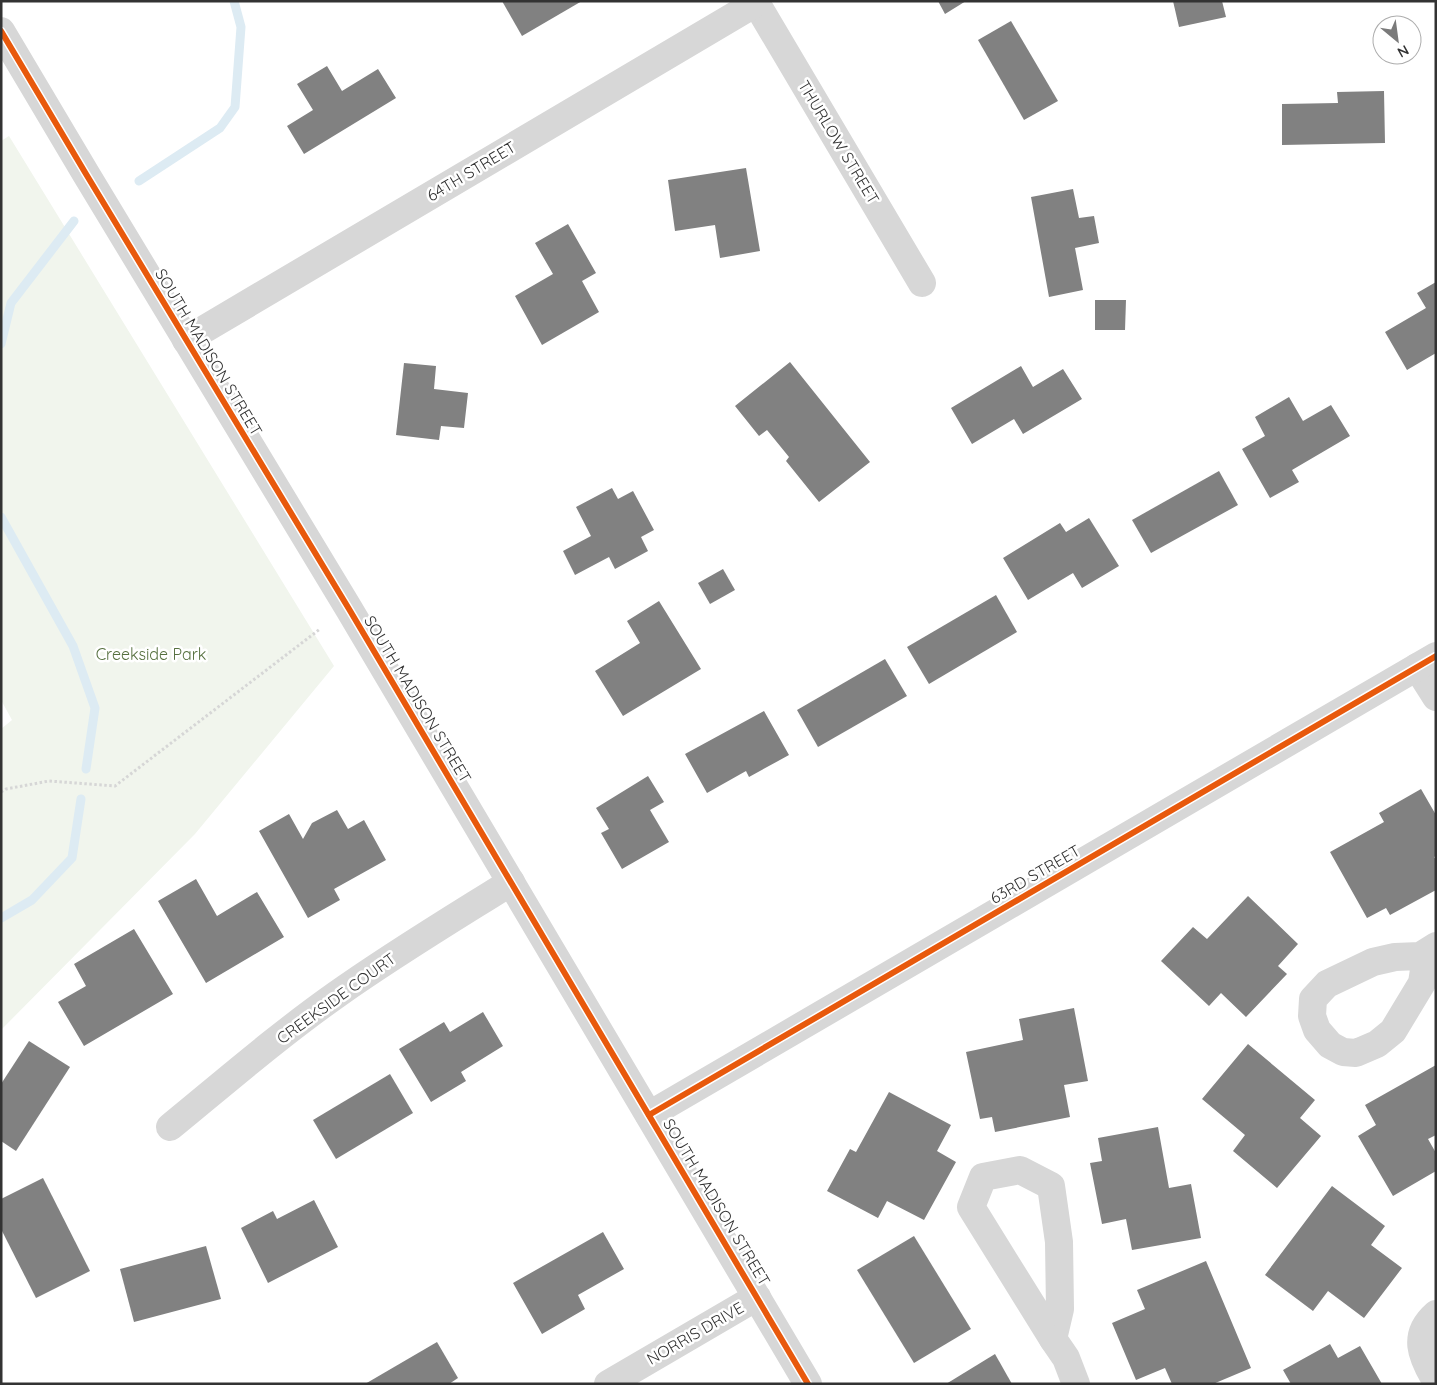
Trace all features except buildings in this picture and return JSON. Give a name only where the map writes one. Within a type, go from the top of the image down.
[{"type":"street","name":"THURLOW STREET","points":[[755,2],[922,284]]},
{"type":"street","name":"64TH STREET","points":[[186,340],[755,2]]},
{"type":"street","name":"SOUTH MADISON STREET","points":[[1,30],[344,601],[808,1384]]},
{"type":"street","points":[[1426,661],[1436,697]]},
{"type":"street","name":"63RD STREET","points":[[649,1115],[1426,661]]},
{"type":"street","name":"CREEKSIDE COURT","points":[[170,1127],[284,1034],[336,995],[384,962],[511,882]]},
{"type":"street","points":[[1053,1339],[1060,1309],[1060,1242],[1051,1186],[1020,1170],[983,1177],[971,1207],[1053,1339],[1066,1358],[1076,1384]]},
{"type":"street","name":"NORRIS DRIVE","points":[[608,1384],[757,1297]]},
{"type":"street","points":[[1436,1314],[1428,1320],[1420,1337],[1422,1354],[1436,1381]]},
{"type":"path","points":[[1,792],[6,789],[49,781],[115,786],[320,629]]},
{"type":"green space","name":"Creekside Park","points":[[9,136],[334,666],[195,834],[1,1030],[1,729],[12,720],[1,700],[1,141]]},
{"type":"waterway","points":[[139,181],[220,128],[235,107],[241,27],[234,1]]},
{"type":"waterway","points":[[1,344],[11,303],[74,221]]},
{"type":"waterway","points":[[1,517],[73,646],[95,708],[86,769]]},
{"type":"waterway","points":[[1,918],[32,900],[72,858],[81,799]]},
{"type":"cycle path","points":[[1,31],[349,609],[808,1384]]},
{"type":"cycle path","points":[[649,1115],[1436,656]]}]
